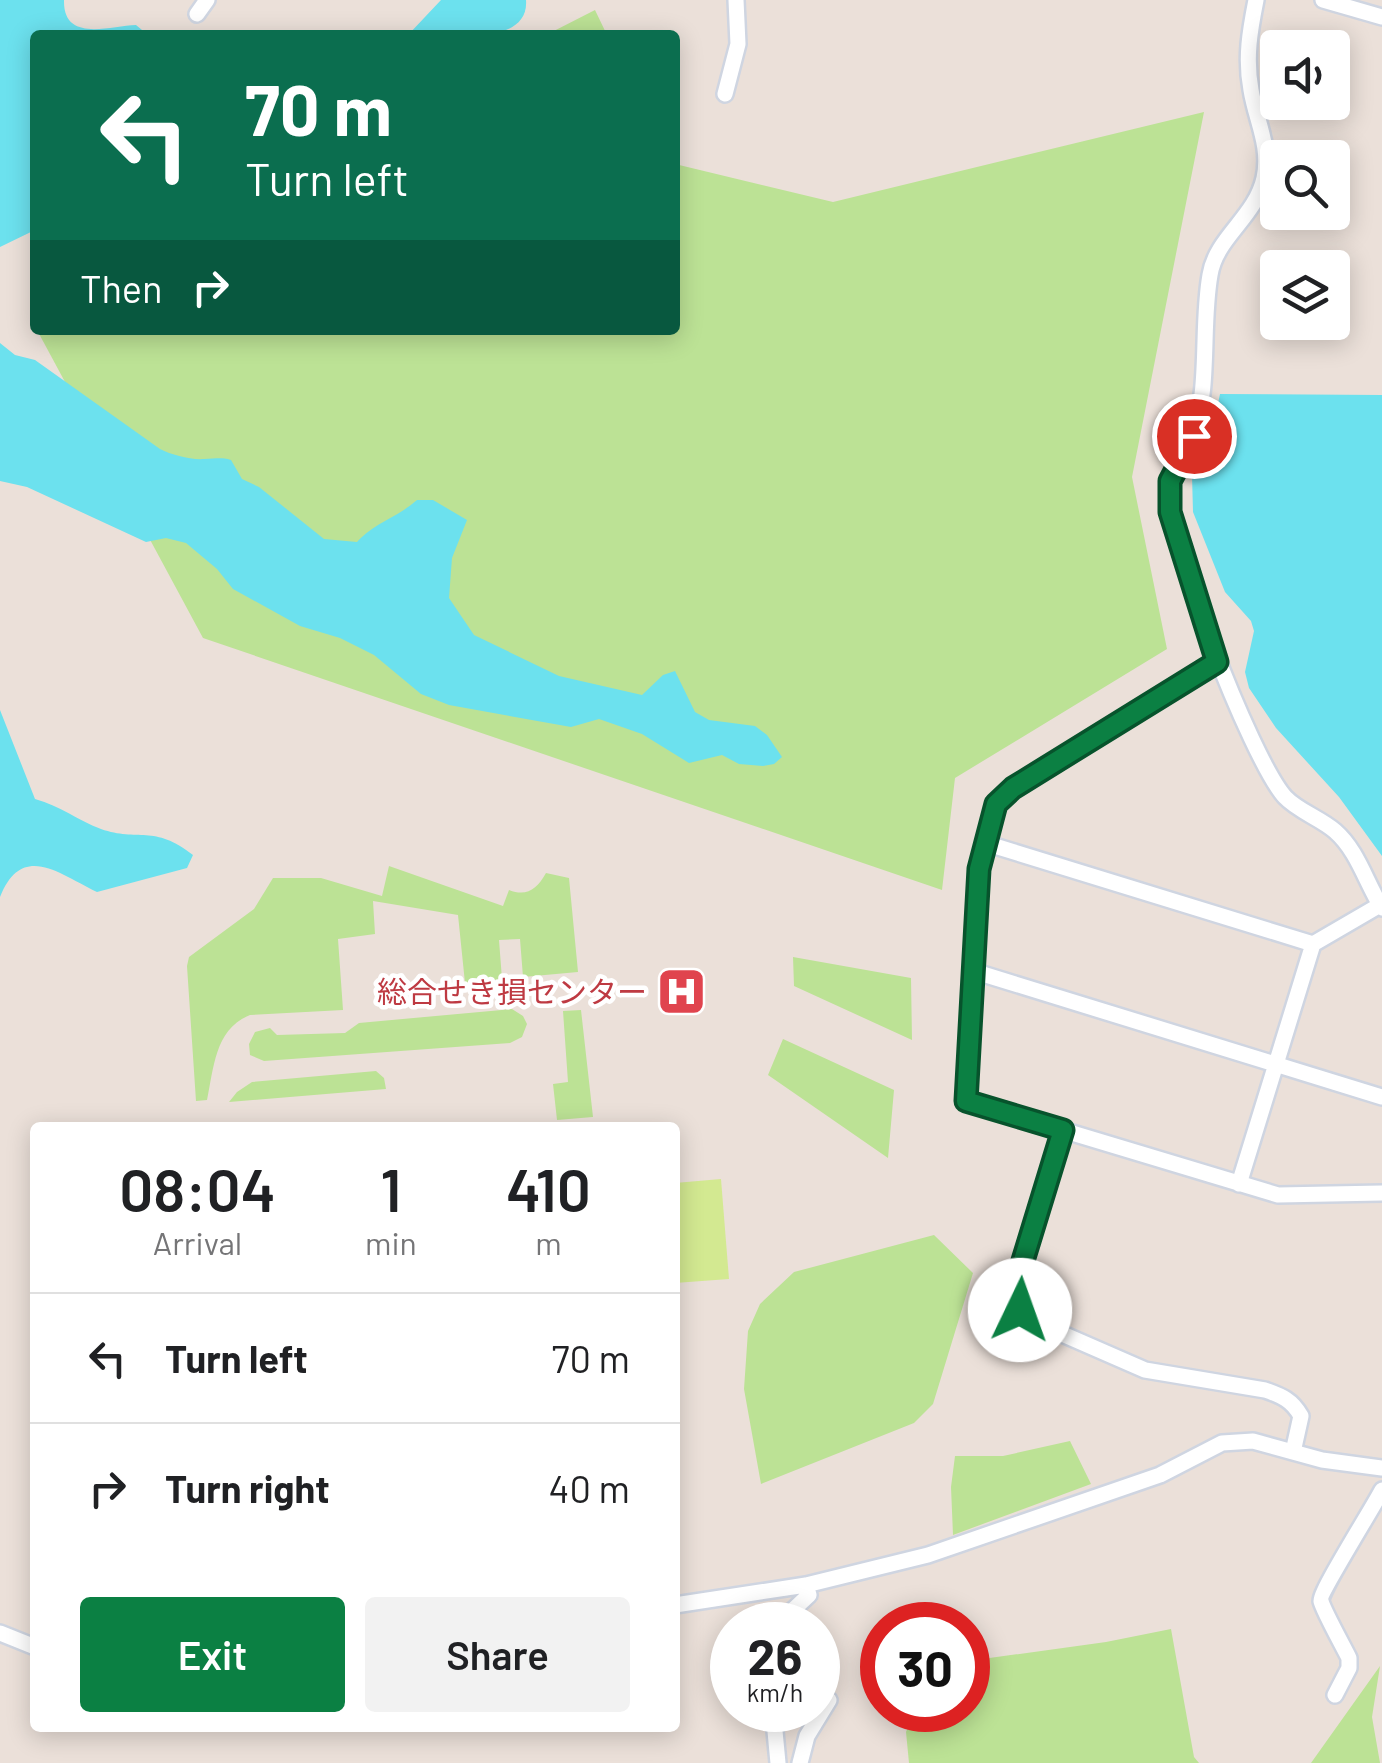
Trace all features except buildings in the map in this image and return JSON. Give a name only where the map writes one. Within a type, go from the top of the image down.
[{"type":"street","points":[[725,94],[738,44],[736,0]]},
{"type":"street","points":[[1239,1184],[1313,944],[1381,907],[1352,851],[1336,832],[1286,798],[1265,766],[1217,662],[1170,512],[1170,481],[1194,436],[1199,412],[1210,272],[1221,245],[1259,198],[1265,172],[1267,152],[1250,89],[1247,42],[1256,0]]},
{"type":"street","points":[[1324,0],[1382,18]]},
{"type":"street","points":[[1217,662],[1013,788],[996,804],[979,869],[966,1101],[1278,1195],[1382,1193]]},
{"type":"street","points":[[985,844],[1313,944]]},
{"type":"street","points":[[973,971],[1382,1097]]},
{"type":"street","points":[[1063,1130],[1018,1277],[1020,1310],[1028,1319],[1145,1370],[1265,1390],[1284,1397],[1295,1404],[1301,1416],[1293,1452]]},
{"type":"street","points":[[680,1604],[806,1585],[928,1556],[1160,1476],[1222,1443],[1253,1440],[1322,1460],[1382,1468]]},
{"type":"street","points":[[1336,1695],[1349,1658],[1320,1600],[1322,1589],[1345,1557],[1382,1490]]},
{"type":"street","points":[[803,1602],[809,1596],[806,1585]]},
{"type":"street","points":[[0,1634],[30,1645]]},
{"type":"street","points":[[776,1732],[778,1763]]},
{"type":"street","points":[[800,1763],[809,1732]]},
{"type":"green space","points":[[595,10],[605,30],[556,30]]},
{"type":"green space","points":[[1204,112],[1132,477],[1167,649],[955,778],[942,890],[203,638],[40,335],[680,335],[680,165],[833,202]]},
{"type":"green space","points":[[389,866],[503,906],[509,890],[531,890],[546,873],[569,878],[578,972],[523,977],[520,939],[499,940],[502,979],[465,983],[458,915],[373,901],[375,934],[338,939],[343,1010],[250,1015],[238,1021],[218,1050],[207,1100],[196,1101],[189,957],[254,909],[273,878],[321,878],[382,896]]},
{"type":"green space","points":[[793,957],[911,978],[912,1040],[794,986]]},
{"type":"green space","points":[[512,1009],[527,1024],[522,1037],[510,1043],[264,1061],[250,1055],[249,1044],[255,1032],[270,1028],[277,1035],[345,1033],[359,1023]]},
{"type":"green space","points":[[581,1010],[593,1117],[557,1120],[553,1084],[568,1082],[563,1011]]},
{"type":"green space","points":[[783,1039],[894,1090],[888,1158],[768,1075]]},
{"type":"green space","points":[[376,1071],[384,1078],[386,1089],[229,1102],[252,1082]]},
{"type":"green space","points":[[721,1179],[729,1279],[680,1283],[680,1183]]},
{"type":"green space","points":[[934,1235],[973,1273],[933,1404],[914,1423],[761,1484],[744,1389],[748,1331],[760,1304],[794,1272]]},
{"type":"green space","points":[[1070,1441],[1091,1484],[953,1535],[951,1487],[955,1456],[1003,1456]]},
{"type":"green space","points":[[1171,1629],[1194,1757],[1199,1763],[909,1763],[906,1732],[990,1732],[990,1658]]},
{"type":"green space","points":[[1380,1666],[1372,1717],[1380,1763],[1311,1763]]},
{"type":"water","points":[[0,0],[64,0],[71,22],[79,27],[136,25],[142,30],[30,30],[30,232],[0,247]]},
{"type":"water","points":[[441,0],[526,0],[523,16],[505,30],[413,30]]},
{"type":"water","points":[[0,343],[15,355],[35,360],[160,449],[187,458],[231,460],[242,479],[259,487],[324,539],[357,542],[417,500],[433,500],[467,520],[452,558],[449,598],[474,635],[559,676],[642,695],[663,675],[675,671],[695,712],[709,720],[755,726],[767,735],[782,757],[763,766],[739,764],[722,755],[689,763],[642,734],[599,719],[571,727],[449,705],[421,694],[374,655],[340,638],[300,626],[233,589],[217,569],[186,543],[166,538],[146,542],[27,487],[0,481]]},
{"type":"water","points":[[1220,394],[1382,395],[1382,856],[1339,797],[1276,728],[1249,688],[1245,672],[1254,631],[1251,621],[1225,592],[1193,512],[1192,475],[1212,432]]},
{"type":"water","points":[[0,710],[35,799],[101,829],[167,840],[193,855],[187,868],[97,892],[55,871],[30,866],[9,880],[0,897]]},
{"type":"place","name":"総合せき損センター","points":[[682,991]]},
{"type":"route","points":[[1020,1310],[1018,1277],[1063,1130],[966,1101],[979,869],[996,804],[1013,788],[1217,662],[1170,512],[1170,481],[1194,436]]}]
